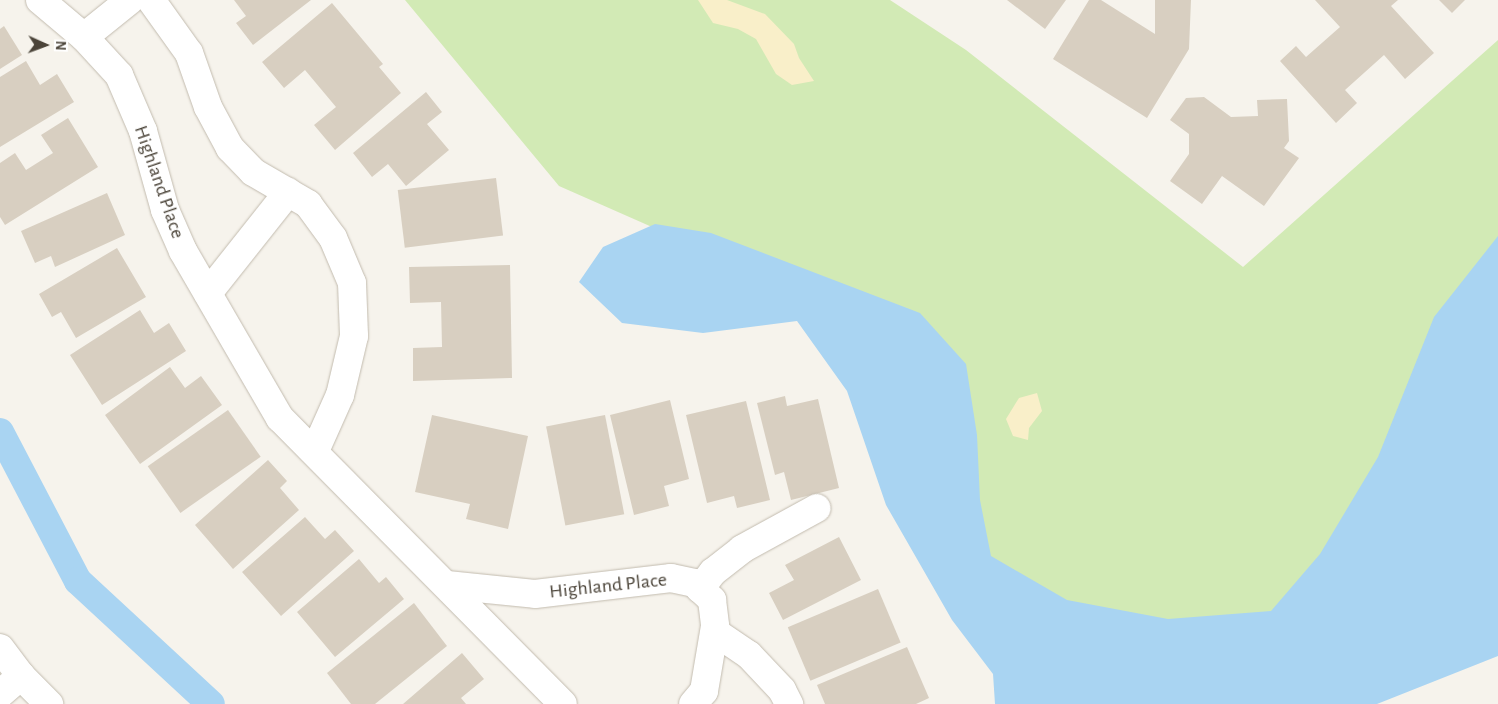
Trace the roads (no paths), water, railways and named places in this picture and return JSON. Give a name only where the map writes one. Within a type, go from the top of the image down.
[{"type":"street","name":"Highland Place","points":[[40,0],[84,36],[119,75],[143,131],[165,210],[183,251],[280,418],[315,451],[563,704]]},
{"type":"street","points":[[84,36],[130,0]]},
{"type":"street","points":[[151,0],[189,53],[208,107],[230,148],[252,172],[308,204],[332,238],[352,283],[354,336],[340,395],[315,451]]},
{"type":"street","points":[[208,293],[288,192]]},
{"type":"street","points":[[693,704],[704,691],[715,632],[712,600],[700,589],[713,572],[742,549],[817,508]]},
{"type":"street","name":"Highland Place","points":[[447,585],[535,594],[671,578],[694,583],[700,589]]},
{"type":"street","points":[[715,632],[749,655],[782,690],[789,704]]},
{"type":"street","points":[[0,648],[21,676],[49,704]]},
{"type":"street","points":[[0,694],[21,676]]},
{"type":"water","points":[[655,224],[711,233],[920,313],[966,364],[977,435],[980,500],[991,556],[1067,600],[1168,619],[1271,611],[1320,554],[1378,457],[1434,317],[1498,236],[1498,656],[1377,704],[995,704],[993,674],[952,620],[886,505],[847,391],[797,321],[703,333],[622,323],[579,282],[603,247]]},
{"type":"waterway","points":[[0,432],[78,581],[211,704]]}]
